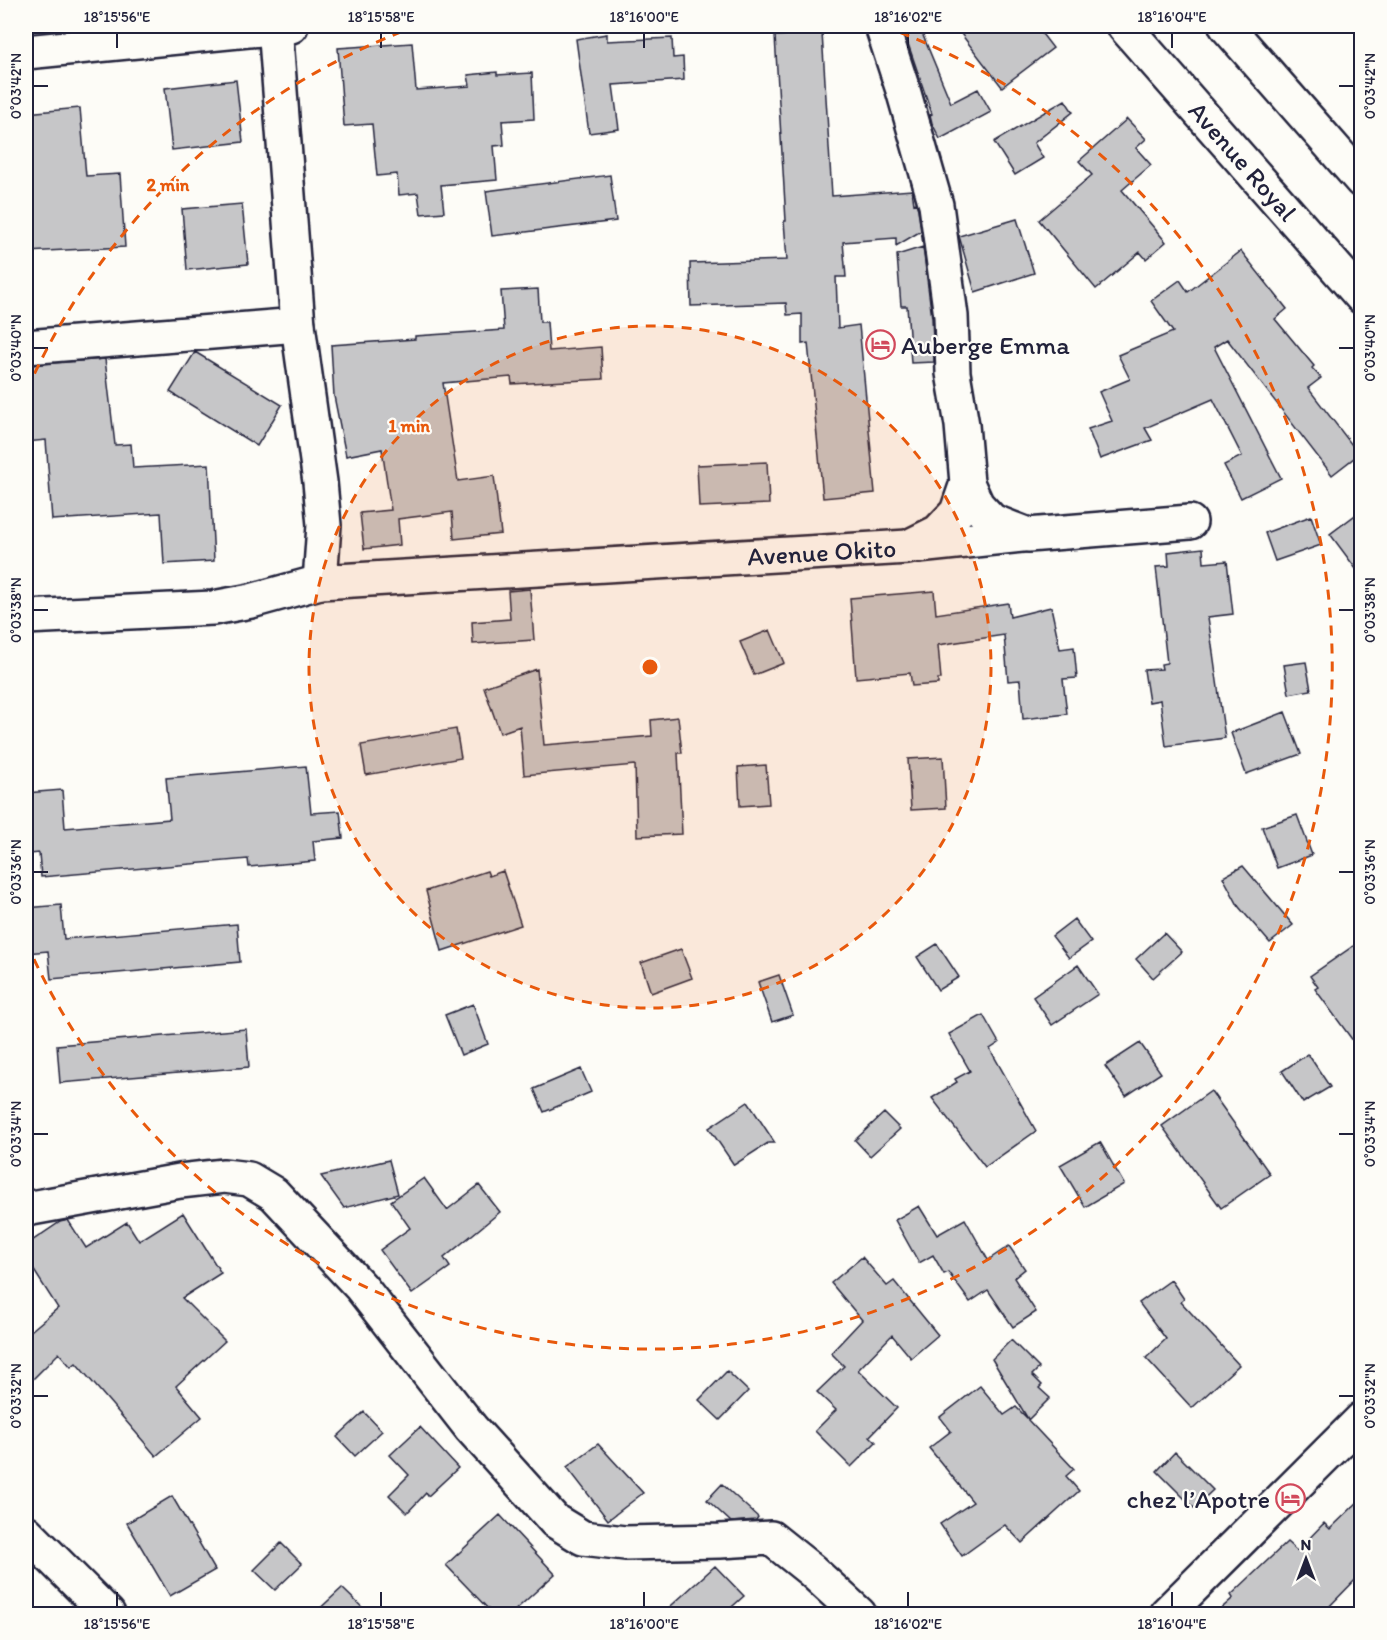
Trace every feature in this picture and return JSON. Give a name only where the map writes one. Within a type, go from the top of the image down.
[{"type":"street","points":[[26,52],[281,26],[298,325],[324,525],[320,582]]},
{"type":"street","name":"Avenue Okito","points":[[26,617],[213,608],[251,601],[320,582],[908,547],[938,532],[957,512],[967,483],[962,425],[953,373],[951,316],[936,205],[882,26]]},
{"type":"street","name":"Avenue Royal","points":[[1124,26],[1362,297]]},
{"type":"street","points":[[1226,26],[1362,181]]},
{"type":"street","points":[[26,347],[298,325]]},
{"type":"street","points":[[967,483],[977,506],[992,521],[1028,535]]},
{"type":"street","points":[[908,547],[1190,522]]},
{"type":"street","points":[[26,1209],[180,1181],[224,1176],[249,1179],[274,1194],[361,1287],[471,1428],[555,1521],[583,1538],[625,1543],[771,1538],[811,1570],[859,1614]]},
{"type":"street","points":[[1166,1614],[1362,1419]]},
{"type":"street","points":[[26,1532],[108,1614]]},
{"type":"building","points":[[902,26],[919,26],[951,103],[978,89],[991,112],[940,139],[932,123],[930,115],[932,114]]},
{"type":"building","points":[[955,26],[1036,26],[1053,48],[1002,87]]},
{"type":"building","points":[[822,33],[832,196],[912,190],[921,231],[896,246],[896,238],[843,242],[846,277],[836,277],[838,328],[859,325],[875,493],[823,498],[808,343],[802,344],[802,314],[787,315],[786,303],[691,306],[690,263],[787,260],[775,36]]},
{"type":"building","points":[[607,34],[607,41],[672,38],[673,58],[683,57],[684,80],[613,85],[619,129],[589,133],[576,39]]},
{"type":"building","points":[[412,43],[416,90],[470,86],[468,75],[497,72],[497,75],[532,73],[534,119],[502,121],[504,145],[494,146],[497,180],[441,185],[444,212],[421,214],[418,193],[399,195],[397,174],[377,176],[372,124],[344,126],[338,48]]},
{"type":"building","points":[[236,80],[243,142],[172,150],[165,88]]},
{"type":"building","points":[[1065,100],[1073,112],[1034,143],[1043,158],[1015,175],[994,142]]},
{"type":"building","points":[[80,108],[86,176],[120,174],[125,247],[26,252],[26,113]]},
{"type":"building","points":[[1127,119],[1146,139],[1136,148],[1151,165],[1122,190],[1166,242],[1146,259],[1140,252],[1096,289],[1039,220],[1092,175],[1079,161]]},
{"type":"building","points":[[610,175],[616,221],[492,236],[486,191]]},
{"type":"building","points":[[242,204],[248,264],[187,270],[182,209]]},
{"type":"building","points":[[1017,219],[1034,273],[975,292],[959,236]]},
{"type":"building","points":[[923,247],[932,318],[934,362],[911,363],[907,306],[901,306],[897,255]]},
{"type":"building","points":[[1241,251],[1287,309],[1275,319],[1314,366],[1312,368],[1321,378],[1308,388],[1359,454],[1332,475],[1227,339],[1214,347],[1281,478],[1241,498],[1224,465],[1242,456],[1213,399],[1145,428],[1152,440],[1100,459],[1088,429],[1112,421],[1099,392],[1130,379],[1118,355],[1173,332],[1151,301],[1180,280],[1188,292]]},
{"type":"building","points":[[538,289],[540,322],[547,322],[549,351],[601,347],[603,379],[512,384],[511,377],[443,383],[458,481],[494,476],[501,534],[454,539],[452,512],[398,519],[400,545],[364,549],[360,513],[391,510],[382,449],[346,456],[334,396],[331,345],[504,330],[501,291]]},
{"type":"building","points":[[195,352],[282,405],[257,446],[170,392]]},
{"type":"building","points":[[105,359],[115,445],[131,444],[133,468],[209,464],[214,561],[164,564],[161,513],[52,520],[46,440],[26,442],[26,365]]},
{"type":"building","points":[[767,462],[769,504],[699,507],[697,465]]},
{"type":"building","points":[[1362,510],[1362,577],[1330,534]]},
{"type":"building","points":[[1311,516],[1321,545],[1275,561],[1265,533]]},
{"type":"building","points":[[1203,548],[1204,563],[1227,561],[1233,614],[1208,617],[1225,738],[1166,746],[1160,700],[1149,702],[1144,670],[1162,669],[1161,664],[1167,663],[1156,567],[1169,566],[1168,552]]},
{"type":"building","points":[[530,589],[534,640],[473,644],[472,622],[510,619],[508,591]]},
{"type":"building","points":[[934,591],[936,614],[1008,603],[1010,617],[1051,607],[1060,649],[1074,647],[1077,678],[1063,679],[1067,714],[1023,719],[1020,680],[1008,681],[1004,635],[938,645],[941,679],[938,679],[938,684],[912,686],[910,673],[856,678],[850,598]]},
{"type":"building","points":[[770,630],[784,663],[754,675],[740,642]]},
{"type":"building","points":[[1306,662],[1311,690],[1289,694],[1284,665]]},
{"type":"building","points":[[537,669],[544,745],[652,736],[651,720],[678,717],[682,753],[678,753],[682,834],[637,836],[635,765],[524,775],[520,726],[500,733],[484,687]]},
{"type":"building","points":[[1285,712],[1301,754],[1246,774],[1231,733]]},
{"type":"building","points":[[456,729],[461,758],[366,775],[361,745]]},
{"type":"building","points":[[943,757],[946,808],[911,810],[908,759]]},
{"type":"building","points":[[766,765],[769,804],[740,806],[738,767]]},
{"type":"building","points":[[306,766],[311,813],[340,811],[343,838],[313,841],[315,861],[249,867],[248,859],[41,877],[39,853],[30,854],[26,793],[62,790],[65,828],[170,819],[166,778]]},
{"type":"building","points":[[1297,815],[1312,855],[1277,868],[1262,827]]},
{"type":"building","points":[[1243,866],[1293,925],[1270,943],[1239,907],[1223,877]]},
{"type":"building","points":[[487,871],[489,876],[503,871],[521,925],[442,951],[426,891]]},
{"type":"building","points":[[61,905],[64,939],[237,924],[240,962],[51,979],[48,951],[26,953],[26,908]]},
{"type":"building","points":[[1074,919],[1091,942],[1069,958],[1052,936]]},
{"type":"building","points":[[1164,933],[1182,952],[1153,978],[1136,959]]},
{"type":"building","points":[[1362,940],[1362,1053],[1315,989],[1318,987],[1310,976]]},
{"type":"building","points":[[937,944],[959,977],[938,990],[917,957]]},
{"type":"building","points":[[681,949],[692,978],[651,993],[641,963]]},
{"type":"building","points":[[1078,965],[1098,994],[1052,1025],[1033,997]]},
{"type":"building","points":[[779,975],[793,1015],[772,1022],[758,982]]},
{"type":"building","points":[[473,1004],[488,1044],[461,1055],[445,1015]]},
{"type":"building","points":[[983,1015],[999,1043],[990,1049],[1036,1131],[985,1167],[932,1098],[957,1082],[955,1079],[970,1071],[949,1034]]},
{"type":"building","points":[[246,1029],[249,1067],[60,1083],[57,1045]]},
{"type":"building","points":[[1140,1043],[1161,1073],[1126,1096],[1105,1066]]},
{"type":"building","points":[[1308,1054],[1330,1087],[1303,1103],[1282,1071]]},
{"type":"building","points":[[581,1069],[591,1092],[544,1112],[534,1089]]},
{"type":"building","points":[[1211,1091],[1270,1174],[1221,1208],[1162,1126]]},
{"type":"building","points":[[748,1102],[775,1143],[768,1143],[734,1165],[709,1128]]},
{"type":"building","points":[[884,1113],[900,1129],[870,1156],[855,1140]]},
{"type":"building","points":[[1100,1142],[1124,1184],[1085,1207],[1060,1165]]},
{"type":"building","points":[[389,1160],[398,1194],[344,1208],[321,1176]]},
{"type":"building","points":[[424,1178],[447,1210],[479,1185],[500,1212],[444,1258],[450,1267],[412,1294],[380,1250],[410,1228],[391,1201]]},
{"type":"building","points":[[919,1206],[937,1235],[965,1219],[988,1260],[1009,1246],[1025,1269],[1014,1278],[1036,1312],[1013,1327],[988,1290],[970,1302],[948,1272],[944,1274],[933,1255],[919,1263],[895,1220]]},
{"type":"building","points":[[183,1213],[221,1273],[182,1298],[225,1341],[176,1386],[202,1417],[156,1456],[76,1363],[71,1367],[59,1353],[26,1386],[26,1335],[58,1308],[26,1258],[26,1245],[60,1222],[68,1220],[86,1248],[127,1222],[139,1241]]},
{"type":"building","points":[[862,1257],[887,1286],[894,1281],[938,1335],[911,1358],[892,1335],[858,1370],[897,1408],[870,1436],[876,1442],[851,1467],[815,1431],[836,1410],[817,1392],[844,1366],[831,1353],[862,1320],[831,1283]]},
{"type":"building","points":[[1171,1280],[1184,1299],[1181,1302],[1239,1365],[1192,1408],[1146,1358],[1166,1339],[1139,1303]]},
{"type":"building","points":[[1011,1340],[1039,1368],[1032,1375],[1042,1385],[1039,1388],[1050,1398],[1028,1420],[1074,1469],[1066,1476],[1079,1491],[1022,1543],[1005,1525],[962,1556],[940,1524],[973,1502],[929,1448],[951,1431],[940,1417],[980,1386],[1004,1415],[1016,1407],[1028,1419],[992,1359]]},
{"type":"building","points":[[727,1371],[748,1391],[720,1420],[699,1400]]},
{"type":"building","points":[[364,1412],[382,1431],[355,1456],[337,1437]]},
{"type":"building","points":[[420,1427],[458,1468],[428,1496],[426,1493],[407,1513],[389,1495],[409,1475],[390,1455]]},
{"type":"building","points":[[598,1444],[643,1493],[608,1520],[567,1467]]},
{"type":"building","points":[[1175,1452],[1213,1490],[1194,1508],[1157,1471]]},
{"type":"building","points":[[722,1484],[758,1517],[756,1520],[731,1522],[707,1500]]},
{"type":"building","points":[[172,1496],[215,1570],[170,1596],[127,1523]]},
{"type":"building","points":[[1362,1498],[1362,1573],[1322,1614],[1215,1614],[1233,1598],[1231,1595],[1287,1542],[1297,1551],[1324,1523],[1330,1529]]},
{"type":"building","points":[[500,1515],[555,1574],[511,1614],[493,1614],[446,1565]]},
{"type":"building","points":[[281,1543],[302,1564],[275,1590],[254,1570]]},
{"type":"building","points":[[715,1566],[744,1596],[724,1614],[662,1614]]},
{"type":"building","points":[[342,1588],[369,1614],[314,1614]]},
{"type":"place","name":"Auberge Emma","points":[[880,345]]},
{"type":"place","name":"chez l’Apotre","points":[[1291,1499]]}]
